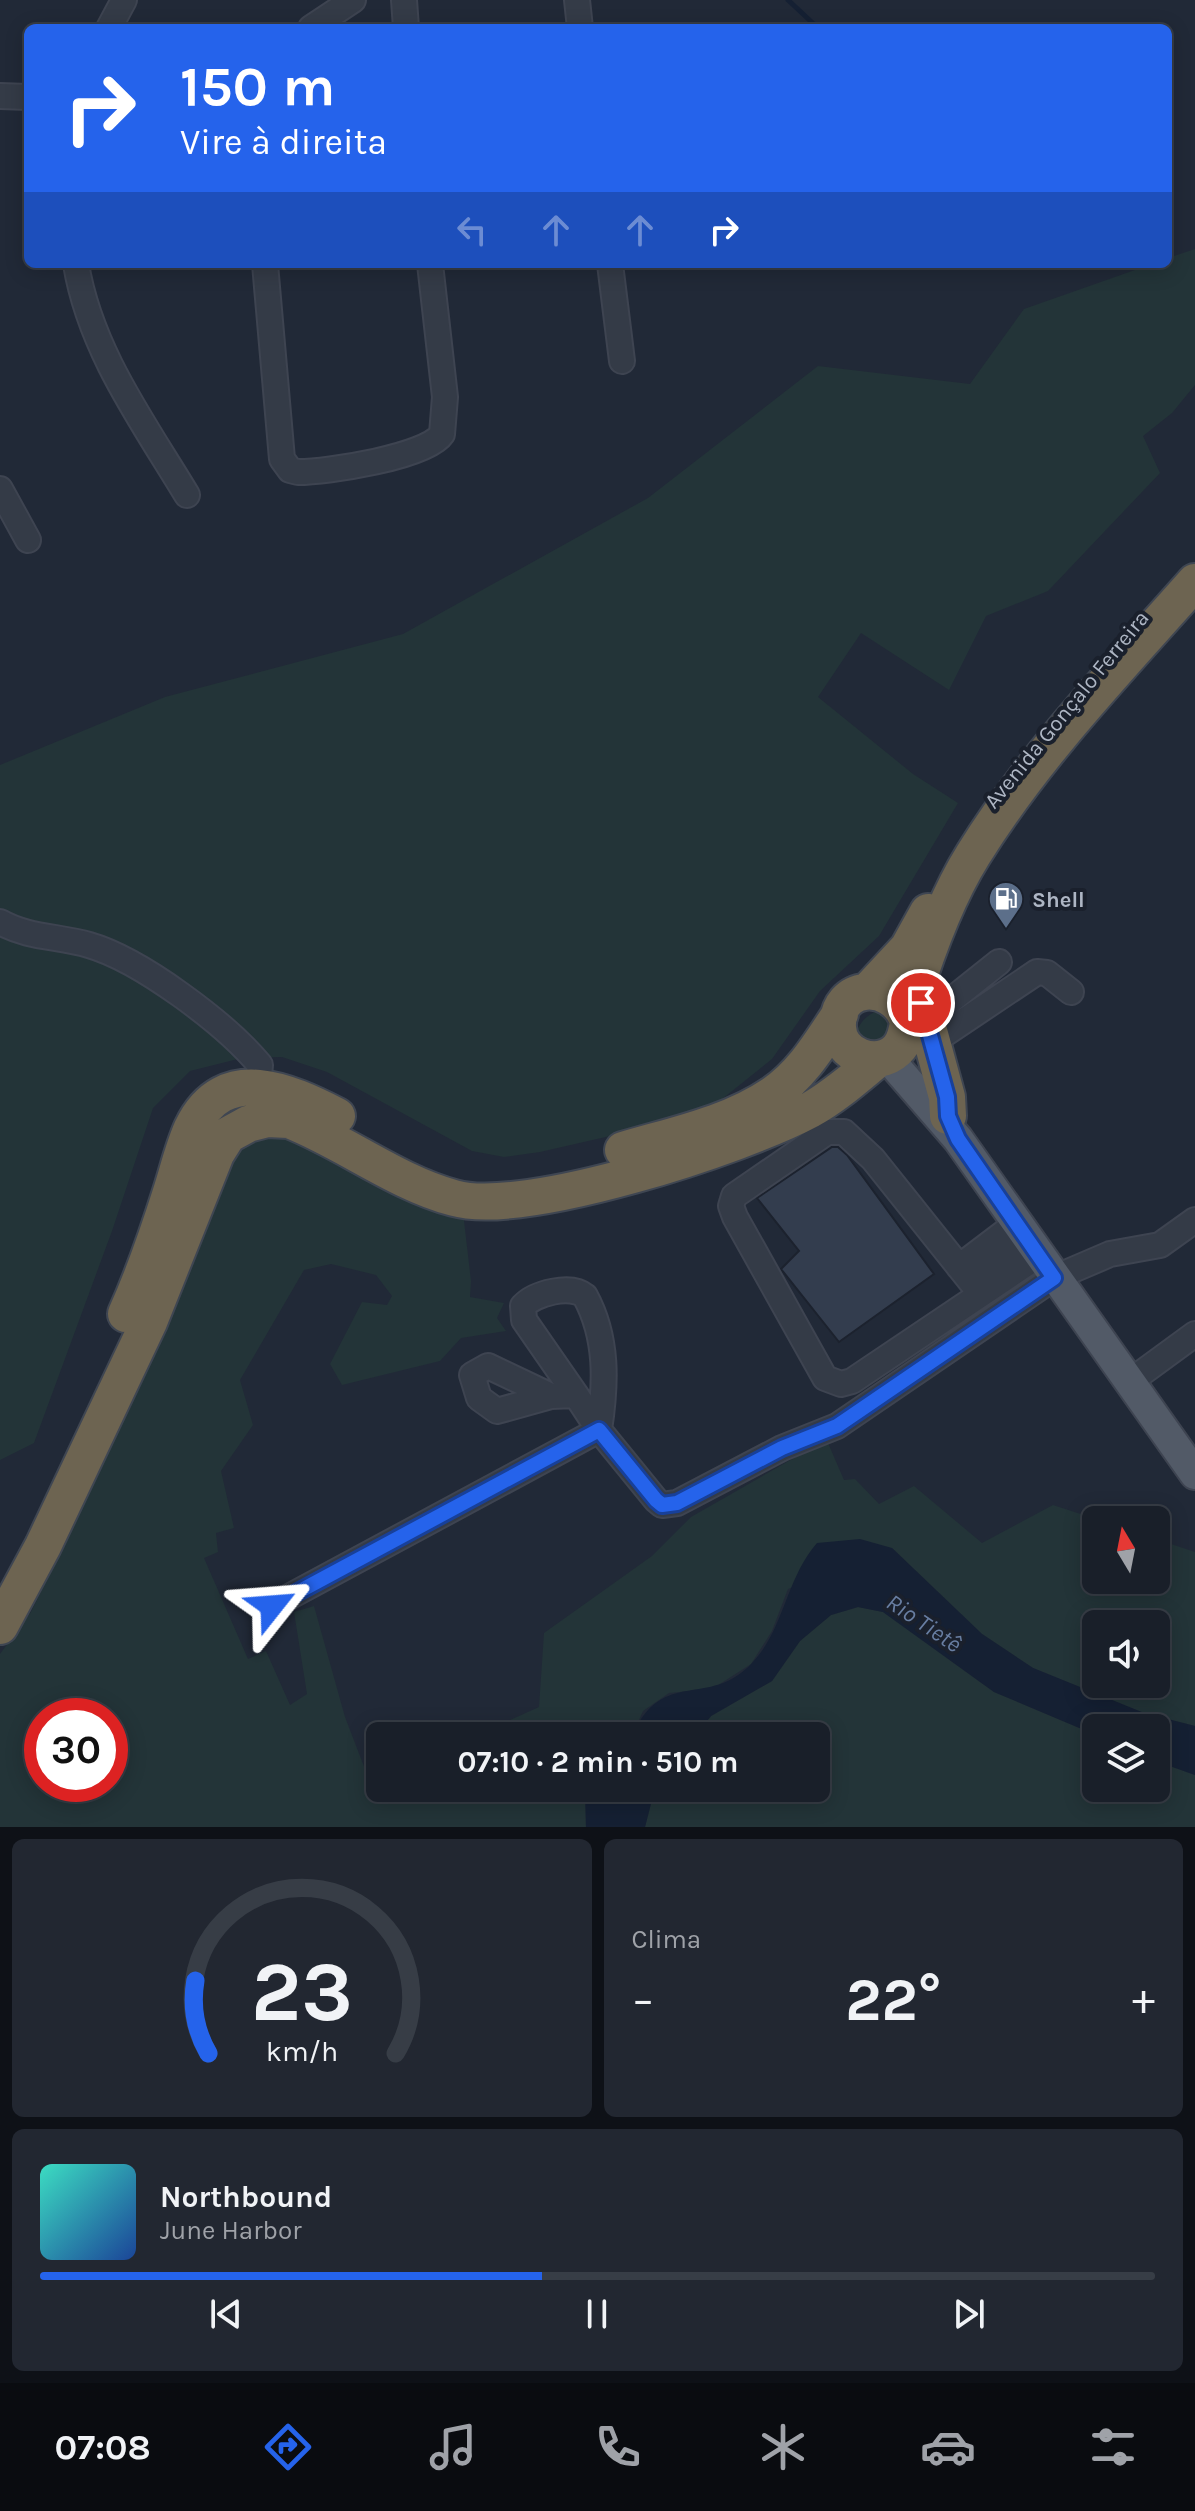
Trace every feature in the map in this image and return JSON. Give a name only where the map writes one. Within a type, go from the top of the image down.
[{"type":"highway","name":"Avenida Gonçalo Ferreira","points":[[868,991],[908,948],[946,871],[987,805],[1040,735],[1195,553]]},
{"type":"highway","name":"Avenida Gonçalo Ferreira","points":[[907,1031],[960,880],[997,820],[1046,754],[1195,582]]},
{"type":"highway","points":[[0,1581],[142,1277],[194,1124],[208,1106],[226,1093],[258,1087],[279,1089],[430,1164],[466,1177],[493,1180],[529,1175],[707,1125],[745,1109],[774,1093],[793,1077],[813,1055],[852,997],[868,991],[893,997],[907,1031],[947,1097],[953,1128]]},
{"type":"highway","points":[[840,1014],[840,1037],[846,1047],[866,1059],[907,1031]]},
{"type":"highway","points":[[0,1626],[43,1546],[149,1322],[171,1273],[200,1189],[228,1135],[267,1119],[289,1120],[429,1189],[456,1199],[502,1202],[580,1187],[729,1146],[809,1110],[907,1031]]},
{"type":"main road","points":[[953,1128],[1034,1249],[1195,1474]]},
{"type":"street","points":[[111,24],[124,0]]},
{"type":"street","points":[[317,24],[353,0]]},
{"type":"street","points":[[404,0],[406,24]]},
{"type":"street","points":[[577,0],[580,24]]},
{"type":"street","points":[[0,96],[24,97]]},
{"type":"street","points":[[77,268],[81,293],[97,341],[187,495]]},
{"type":"street","points":[[265,268],[282,459],[290,470],[307,472],[429,447],[442,434],[446,413],[430,268]]},
{"type":"street","points":[[610,268],[622,361]]},
{"type":"street","points":[[0,489],[28,540]]},
{"type":"street","points":[[0,922],[14,930],[89,945],[151,976],[239,1039],[260,1065],[258,1087]]},
{"type":"street","points":[[907,1031],[999,962]]},
{"type":"street","points":[[907,1031],[1037,972],[1047,973],[1071,992]]},
{"type":"street","points":[[969,1280],[873,1159],[844,1132],[827,1132],[734,1196],[731,1206],[735,1217],[825,1378],[832,1383],[852,1381],[969,1280],[1034,1249],[1110,1254],[1160,1245],[1195,1220]]},
{"type":"street","points":[[969,1280],[1034,1249]]},
{"type":"street","points":[[599,1430],[605,1390],[603,1351],[585,1296],[571,1289],[528,1300],[523,1306],[524,1320],[599,1430],[662,1505],[677,1503],[782,1448],[837,1426],[1034,1249]]},
{"type":"street","points":[[1128,1383],[1195,1334]]},
{"type":"street","points":[[551,1396],[576,1395]]},
{"type":"street","points":[[272,1606],[599,1430]]},
{"type":"shaded area","points":[[1195,249],[1195,385],[1172,413],[1143,436],[1160,473],[1048,591],[986,616],[949,690],[861,633],[818,697],[913,774],[958,803],[879,936],[820,991],[772,1059],[702,1115],[540,1152],[504,1157],[472,1151],[327,1072],[282,1057],[242,1058],[190,1071],[153,1108],[112,1231],[34,1443],[0,1460],[0,765],[165,697],[403,634],[648,498],[818,366],[970,384],[1024,309],[1141,268],[1172,268],[1172,257]]},
{"type":"shaded area","points":[[888,1007],[893,1027],[877,1047],[855,1039],[866,1018]]},
{"type":"shaded area","points":[[276,1129],[463,1212],[470,1297],[504,1303],[497,1318],[506,1331],[461,1338],[440,1361],[342,1385],[330,1364],[362,1302],[387,1305],[392,1296],[376,1275],[331,1264],[304,1270],[240,1380],[253,1425],[221,1471],[234,1528],[216,1533],[218,1552],[204,1558],[248,1659],[266,1651],[290,1705],[307,1694],[294,1612],[314,1606],[345,1717],[366,1772],[366,1802],[585,1802],[586,1827],[0,1827],[0,1654],[31,1612],[237,1146]]},
{"type":"shaded area","points":[[828,1443],[844,1480],[855,1479],[879,1504],[914,1486],[982,1543],[1053,1505],[1082,1514],[1082,1594],[1170,1594],[1170,1544],[1195,1552],[1195,1726],[1170,1720],[1170,1714],[1148,1714],[1107,1698],[1170,1698],[1170,1610],[1082,1610],[1082,1688],[1033,1668],[982,1634],[892,1548],[788,1589],[772,1631],[751,1664],[712,1689],[669,1693],[643,1711],[638,1722],[506,1722],[539,1707],[544,1633],[652,1556],[691,1517],[801,1454]]},
{"type":"shaded area","points":[[858,1607],[883,1612],[994,1692],[1082,1729],[1082,1802],[1170,1802],[1170,1766],[1195,1775],[1195,1827],[645,1827],[651,1802],[830,1802],[830,1722],[706,1722],[711,1716],[772,1681],[800,1641],[831,1615]]},
{"type":"water","name":"Rio Tietê","points":[[860,1539],[892,1548],[982,1634],[1033,1668],[1082,1688],[1082,1698],[1107,1698],[1148,1714],[1082,1714],[1082,1729],[994,1692],[883,1612],[858,1607],[831,1615],[800,1641],[772,1681],[711,1716],[706,1722],[640,1722],[658,1702],[672,1695],[719,1684],[735,1677],[752,1663],[763,1650],[798,1572],[817,1543]]},
{"type":"water","points":[[1170,1720],[1195,1726],[1195,1775],[1170,1766]]},
{"type":"water","points":[[585,1802],[651,1802],[645,1827],[586,1827]]},
{"type":"building","points":[[832,1147],[838,1147],[847,1155],[934,1274],[839,1342],[781,1269],[799,1251],[757,1198]]},
{"type":"waterway","points":[[788,0],[814,24]]},
{"type":"place","name":"Shell","points":[[1006,930]]},
{"type":"route","points":[[272,1606],[599,1430],[656,1500],[662,1505],[677,1503],[782,1448],[809,1440],[837,1426],[1054,1278],[958,1139],[948,1116],[947,1097],[921,1003]]}]
